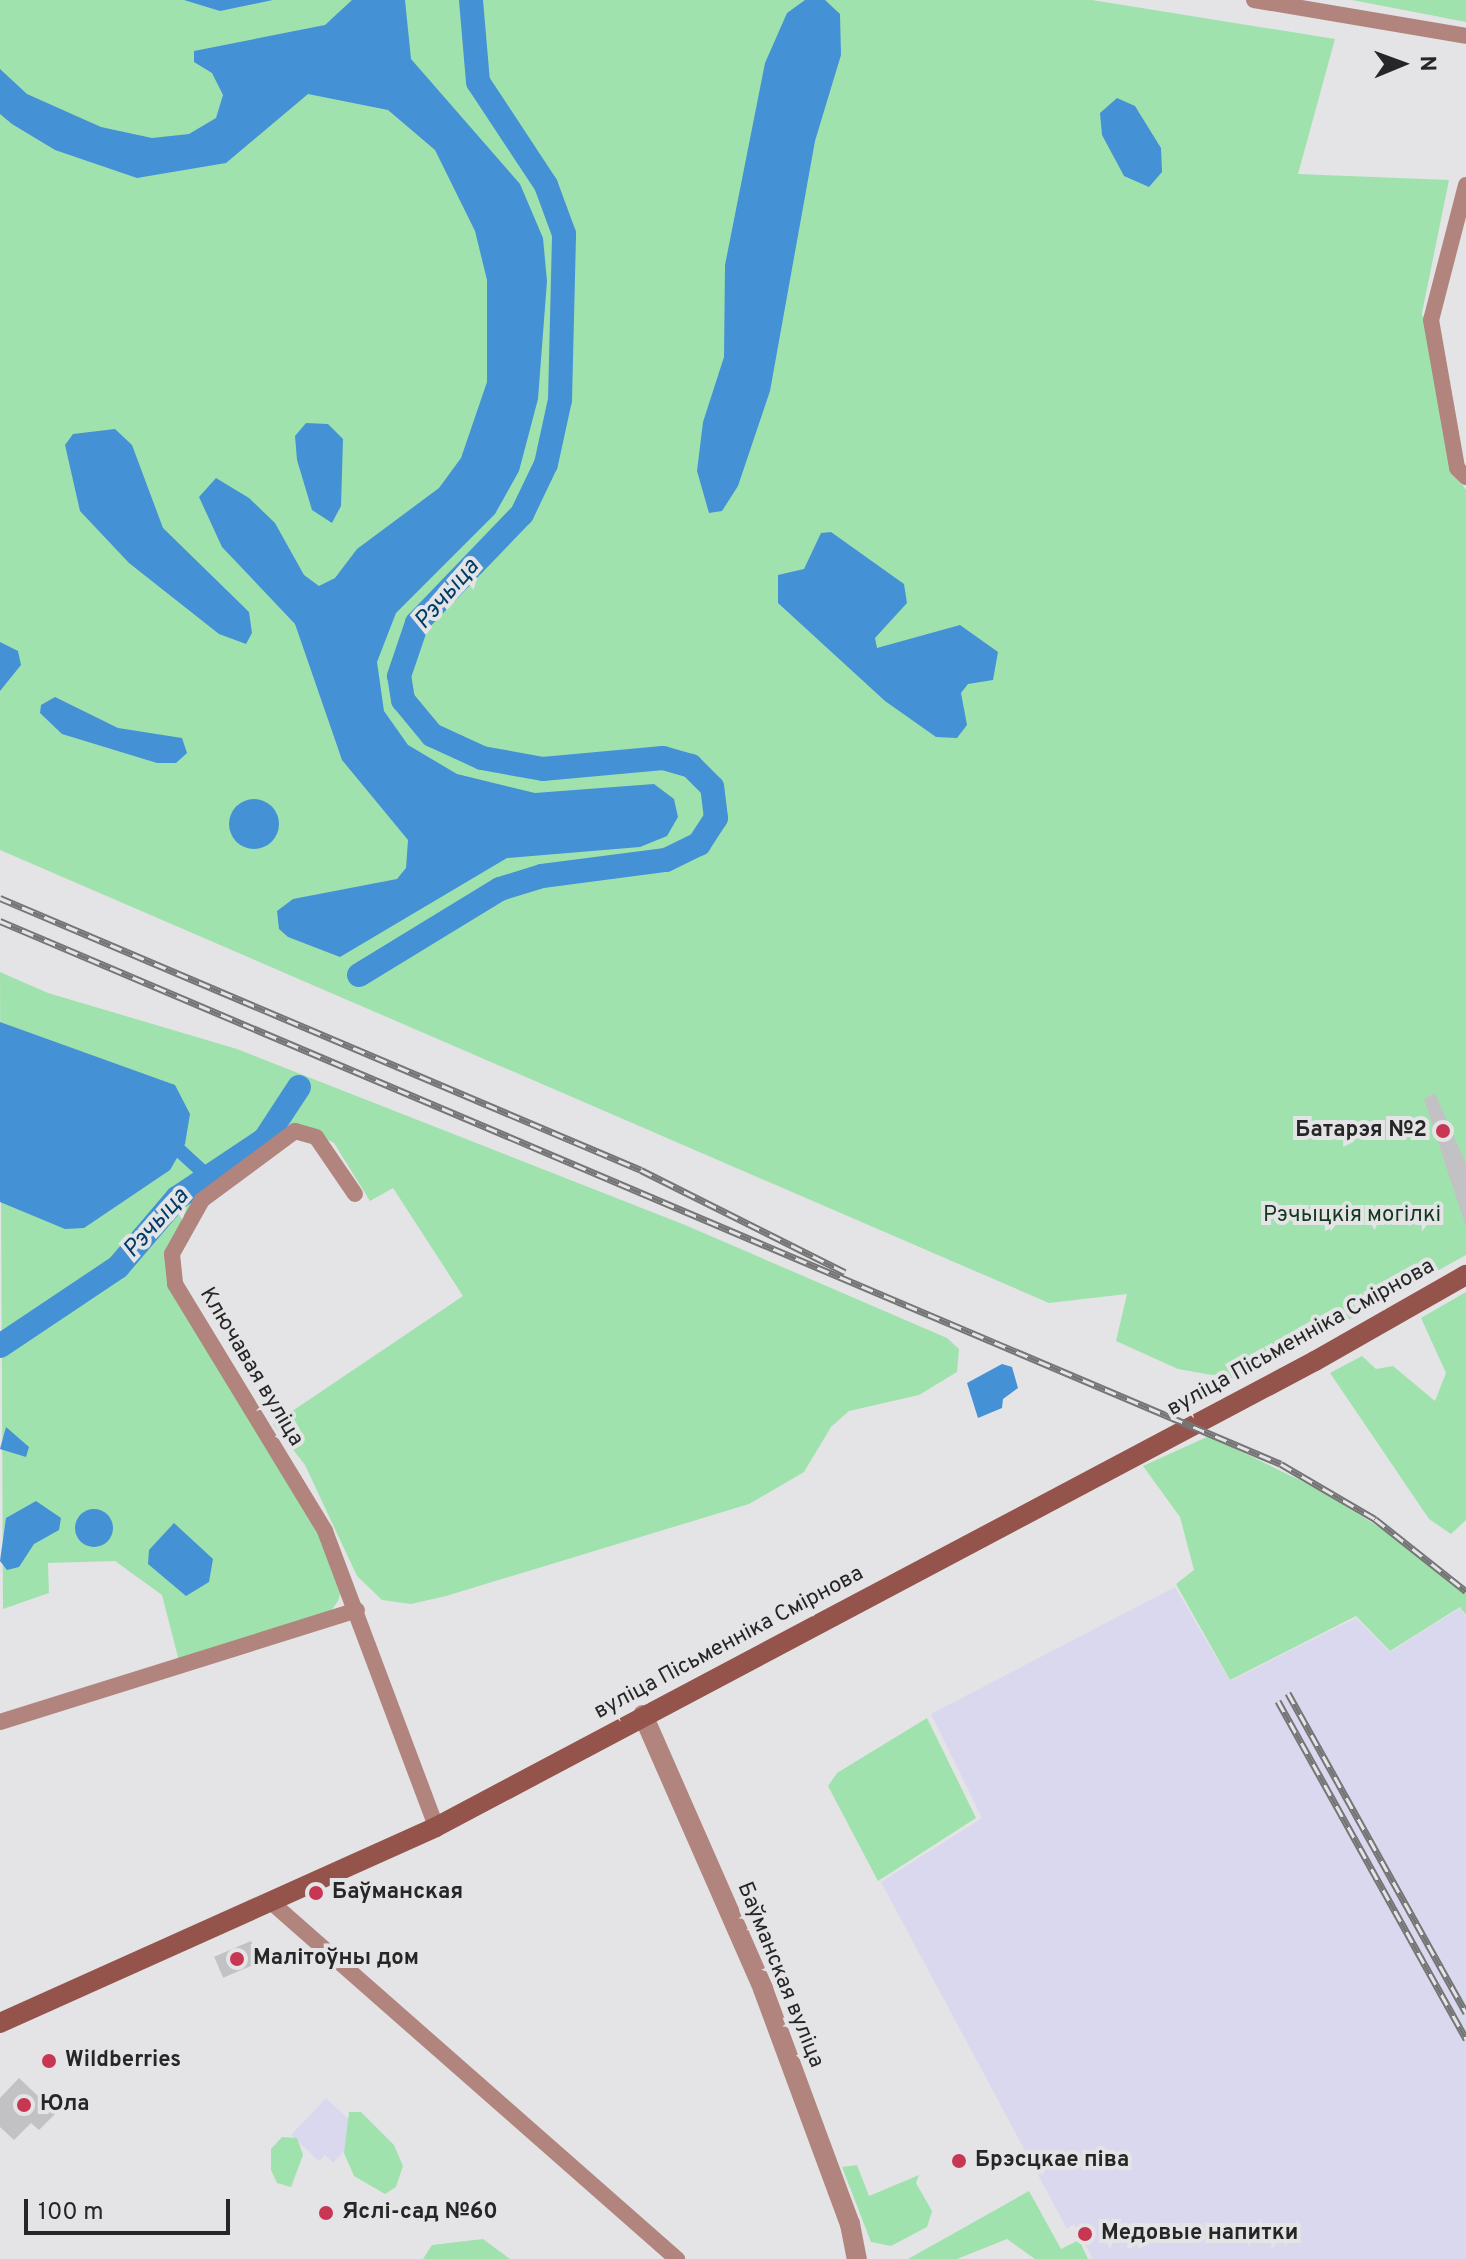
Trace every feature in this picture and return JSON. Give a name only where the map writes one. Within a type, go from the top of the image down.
[{"type":"main road","name":"вуліца Пісьменніка Смірнова","points":[[0,2023],[436,1827],[1315,1361],[1466,1275]]},
{"type":"street","points":[[1254,0],[1466,36]]},
{"type":"street","points":[[1466,185],[1431,320],[1457,468],[1466,477]]},
{"type":"street","name":"Ключавая вуліца","points":[[355,1194],[316,1137],[295,1131],[202,1200],[172,1254],[175,1284],[325,1531],[436,1827]]},
{"type":"street","points":[[0,1722],[357,1610]]},
{"type":"street","name":"Баўманская вуліца","points":[[643,1715],[763,1989],[850,2224],[857,2259]]},
{"type":"street","points":[[271,1902],[677,2259]]},
{"type":"shaded area","points":[[1175,1587],[1230,1681],[1356,1618],[1390,1652],[1460,1608],[1466,1617],[1466,2259],[1093,2259],[1074,2224],[1067,2229],[881,1882],[982,1818],[931,1714]]},
{"type":"shaded area","points":[[326,2098],[362,2132],[333,2163],[325,2155],[319,2161],[291,2135]]},
{"type":"green space","name":"Рэчыцкія могілкі","points":[[0,0],[1092,0],[1335,39],[1298,174],[1449,180],[1422,313],[1450,465],[1466,490],[1466,1255],[1240,1380],[1178,1369],[1116,1341],[1127,1294],[1049,1303],[0,850]]},
{"type":"green space","points":[[1352,0],[1466,0],[1466,22]]},
{"type":"green space","points":[[0,972],[48,993],[237,1049],[685,1225],[947,1338],[959,1349],[957,1372],[919,1395],[849,1411],[831,1427],[804,1472],[749,1504],[446,1596],[411,1604],[382,1600],[357,1576],[305,1465],[273,1424],[463,1296],[393,1188],[370,1201],[334,1143],[302,1128],[189,1208],[174,1237],[170,1286],[322,1541],[341,1591],[338,1601],[331,1611],[179,1661],[162,1595],[115,1561],[48,1563],[49,1593],[3,1609]]},
{"type":"green space","points":[[1466,1292],[1466,1520],[1451,1534],[1429,1519],[1330,1373],[1362,1356],[1376,1369],[1393,1366],[1435,1401],[1446,1373],[1421,1318]]},
{"type":"green space","points":[[1209,1436],[1316,1488],[1413,1548],[1466,1591],[1466,1615],[1460,1607],[1390,1651],[1356,1616],[1230,1680],[1176,1584],[1194,1570],[1180,1517],[1143,1466]]},
{"type":"green space","points":[[927,1718],[976,1818],[878,1881],[828,1786],[837,1773]]},
{"type":"green space","points":[[349,2112],[361,2112],[394,2145],[403,2166],[396,2187],[385,2194],[354,2176],[344,2153]]},
{"type":"green space","points":[[282,2137],[297,2138],[303,2155],[291,2187],[277,2183],[271,2170],[271,2149]]},
{"type":"green space","points":[[857,2165],[869,2196],[919,2175],[916,2183],[932,2211],[927,2227],[891,2246],[871,2242],[842,2167]]},
{"type":"green space","points":[[1029,2191],[1061,2249],[1079,2240],[1088,2259],[1035,2259],[1007,2239],[957,2259],[908,2259]]},
{"type":"green space","points":[[483,2239],[510,2259],[423,2259],[432,2245]]},
{"type":"water","points":[[184,0],[273,0],[220,11]]},
{"type":"water","points":[[352,0],[405,0],[411,59],[520,184],[543,238],[547,281],[538,399],[519,471],[495,514],[396,613],[377,662],[384,711],[408,745],[457,774],[535,793],[654,784],[674,799],[678,817],[667,836],[640,847],[507,858],[340,957],[288,937],[279,929],[277,911],[293,899],[397,879],[406,868],[408,840],[342,760],[295,624],[222,547],[199,497],[216,478],[249,498],[275,523],[304,575],[319,586],[335,578],[357,549],[439,488],[461,458],[487,382],[487,280],[475,231],[435,150],[388,110],[308,94],[226,163],[137,178],[55,150],[12,124],[0,114],[0,69],[27,94],[101,127],[152,138],[189,134],[216,118],[223,95],[212,73],[194,62],[194,51],[325,25]]},
{"type":"water","points":[[805,0],[825,0],[840,14],[841,55],[815,141],[770,391],[738,486],[722,511],[709,513],[697,471],[703,422],[724,357],[725,265],[765,63],[787,13]]},
{"type":"water","points":[[1117,98],[1135,106],[1161,148],[1162,172],[1149,187],[1124,176],[1102,135],[1100,113]]},
{"type":"water","points":[[306,423],[328,424],[343,439],[341,506],[332,523],[312,510],[297,460],[295,436]]},
{"type":"water","points":[[115,429],[132,445],[163,528],[249,612],[252,633],[246,644],[219,634],[129,563],[80,511],[65,445],[73,434]]},
{"type":"water","points":[[831,532],[904,584],[907,603],[875,638],[877,648],[960,625],[998,652],[993,680],[968,684],[961,693],[967,725],[957,738],[936,737],[885,701],[778,603],[778,575],[804,569],[821,533]]},
{"type":"water","points":[[0,642],[18,651],[21,665],[0,691]]},
{"type":"water","points":[[55,697],[118,728],[182,738],[187,753],[176,763],[157,763],[62,734],[40,713],[41,705]]},
{"type":"water","points":[[244,800],[264,800],[278,814],[278,834],[264,848],[244,848],[230,834],[230,814]]},
{"type":"water","points":[[0,1022],[175,1085],[190,1114],[185,1144],[170,1170],[84,1228],[65,1229],[0,1202]]},
{"type":"water","points":[[1002,1364],[1012,1367],[1018,1388],[1003,1399],[1002,1408],[978,1418],[967,1383]]},
{"type":"water","points":[[6,1427],[29,1447],[26,1457],[0,1449]]},
{"type":"water","points":[[36,1501],[61,1518],[59,1530],[34,1544],[19,1567],[7,1570],[0,1561],[6,1518]]},
{"type":"water","points":[[94,1509],[108,1514],[113,1528],[108,1542],[94,1547],[80,1542],[75,1528],[80,1514]]},
{"type":"water","points":[[174,1523],[213,1559],[209,1582],[186,1596],[148,1564],[149,1550]]},
{"type":"building","name":"Батарэя №2","points":[[1435,1093],[1466,1164],[1466,1227],[1424,1099]]},
{"type":"building","name":"Малітоўны дом","points":[[251,1941],[260,1962],[223,1978],[214,1957]]},
{"type":"building","name":"Юла","points":[[19,2078],[56,2113],[39,2130],[31,2123],[14,2140],[0,2127],[0,2098]]},
{"type":"waterway","name":"Рэчыца","points":[[359,975],[500,889],[542,876],[666,860],[699,844],[716,818],[712,787],[691,766],[663,758],[543,769],[482,758],[432,735],[403,700],[399,676],[417,623],[522,514],[546,464],[560,400],[564,234],[546,185],[478,82],[471,0]]},
{"type":"waterway","name":"Рэчыца","points":[[0,1346],[118,1267],[177,1198],[265,1139],[299,1087]]},
{"type":"waterway","points":[[167,1139],[205,1174]]},
{"type":"railway","points":[[0,898],[641,1170],[845,1272]]},
{"type":"railway","points":[[0,921],[1281,1464],[1375,1519],[1466,1591]]},
{"type":"railway","points":[[1288,1693],[1466,2013]]},
{"type":"railway","points":[[1278,1701],[1466,2039]]},
{"type":"place","name":"Батарэя №2","points":[[1443,1131]]},
{"type":"place","name":"Баўманская","points":[[316,1893]]},
{"type":"place","name":"Малітоўны дом","points":[[237,1959]]},
{"type":"place","name":"Wildberries","points":[[49,2061]]},
{"type":"place","name":"Юла","points":[[24,2105]]},
{"type":"place","name":"Брэсцкае піва","points":[[959,2161]]},
{"type":"place","name":"Яслі-сад №60","points":[[326,2213]]},
{"type":"place","name":"Медовые напитки","points":[[1085,2234]]}]
